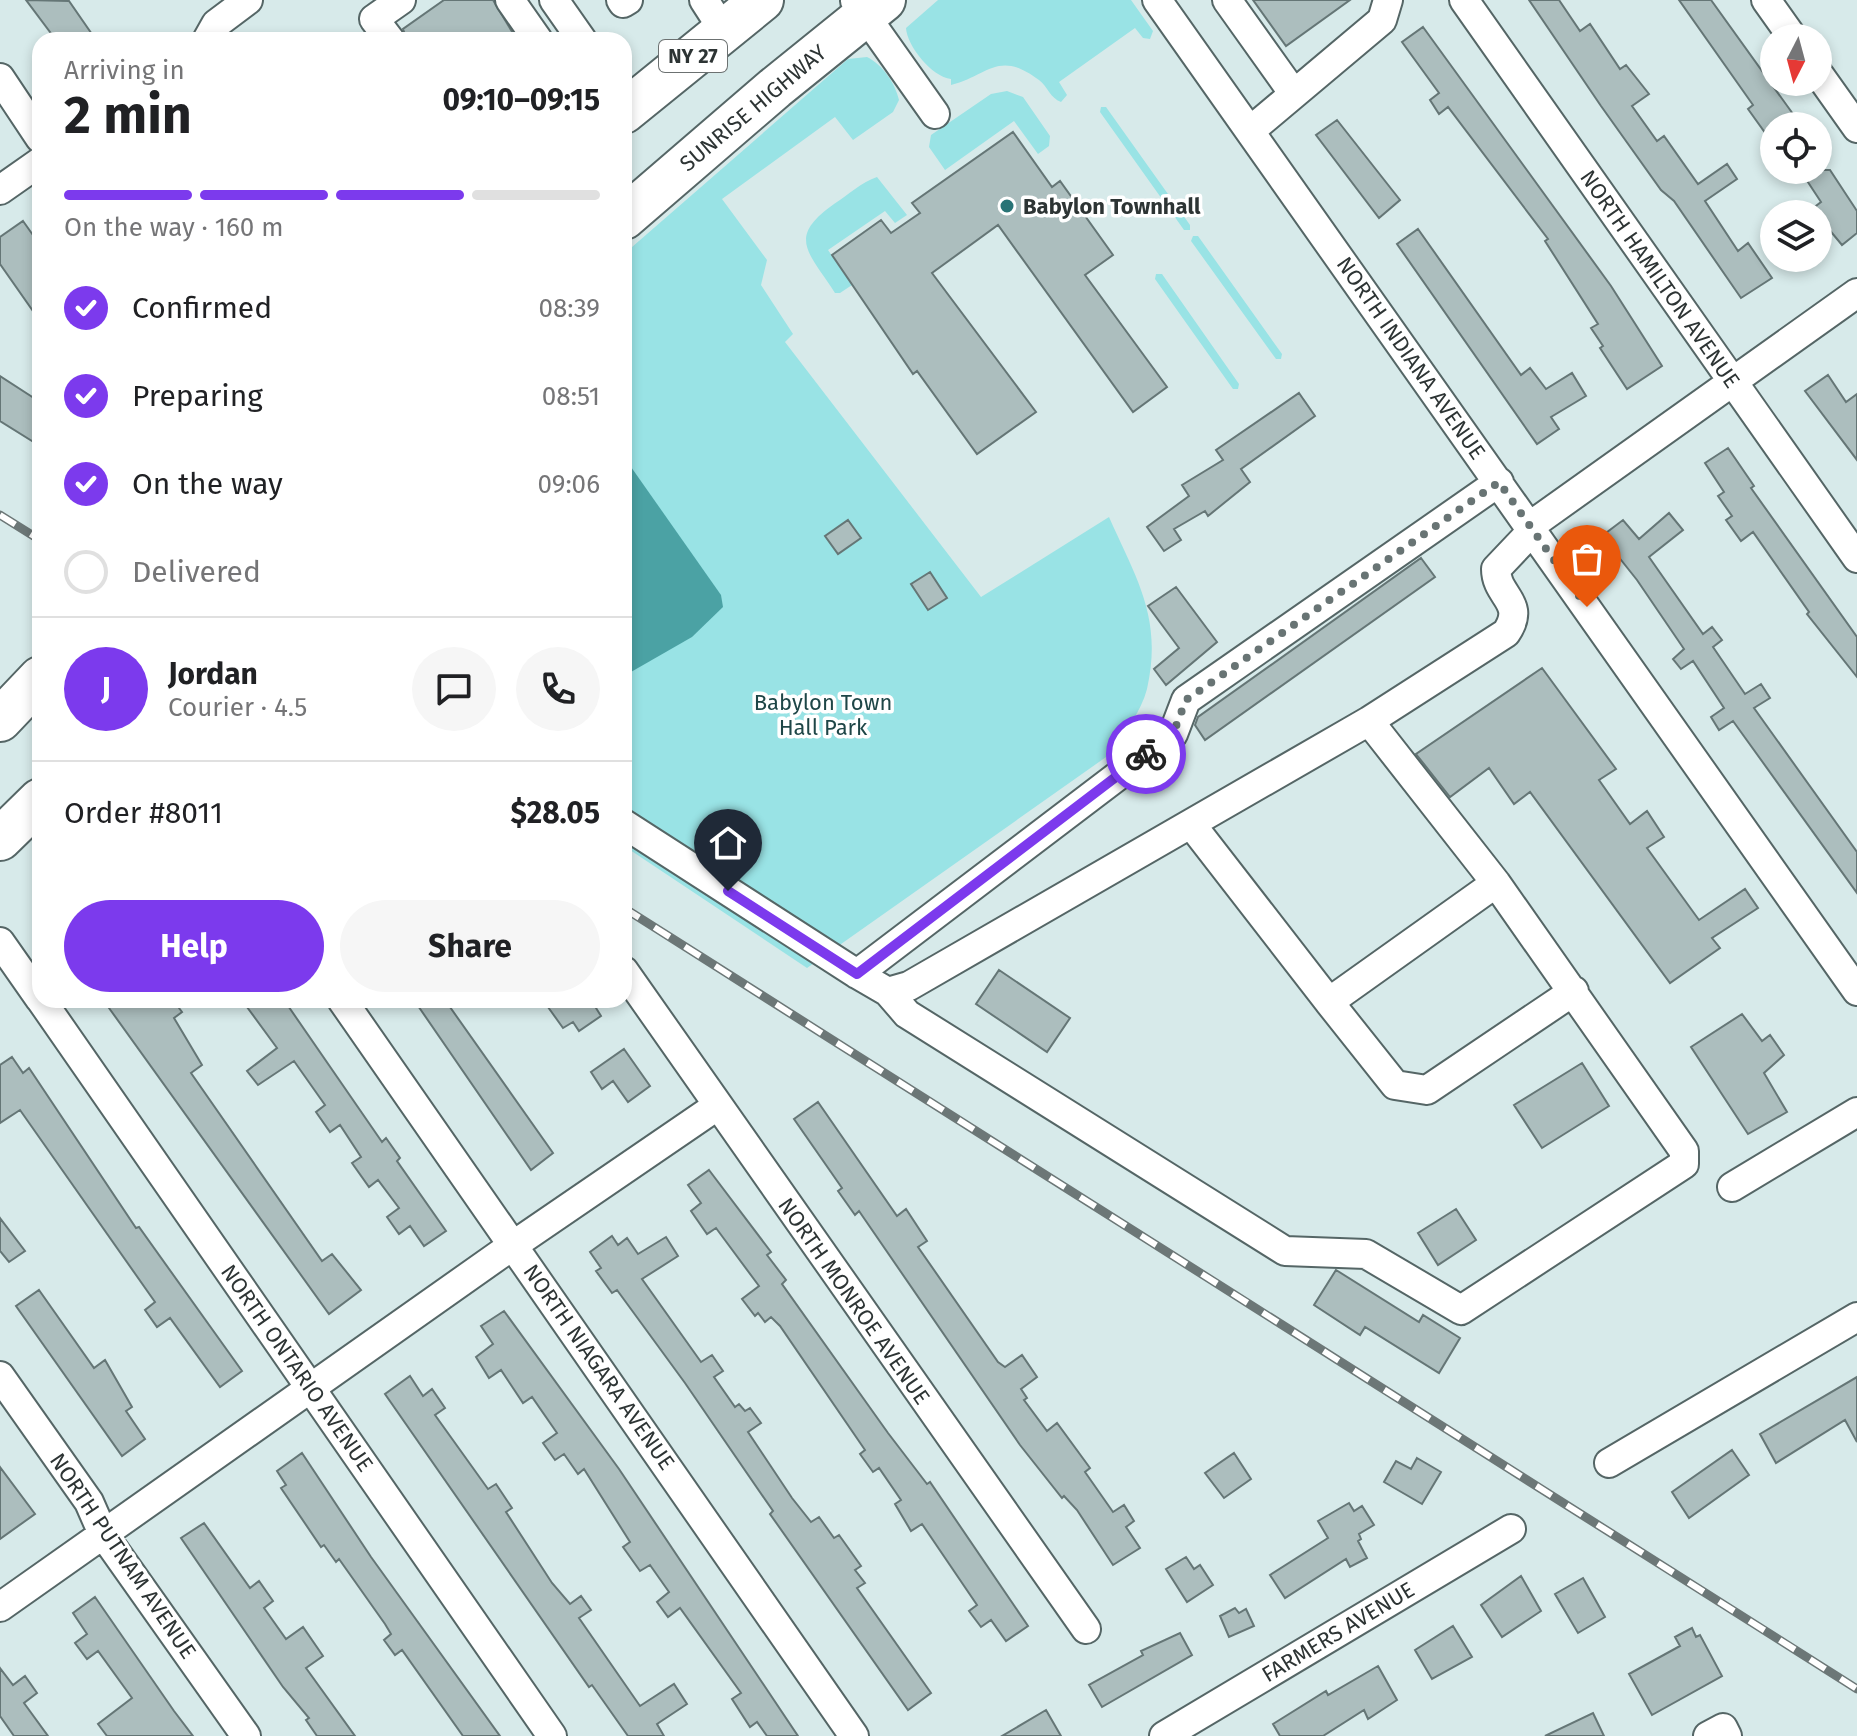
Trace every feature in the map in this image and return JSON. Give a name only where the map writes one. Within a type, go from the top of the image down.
[{"type":"highway","name":"NY 27","points":[[632,100],[714,15],[762,0]]},
{"type":"highway","name":"SUNRISE HIGHWAY","points":[[632,211],[868,5]]},
{"type":"highway","points":[[0,720],[32,686]]},
{"type":"highway","points":[[0,839],[32,808]]},
{"type":"street","points":[[212,32],[216,24],[248,0]]},
{"type":"street","points":[[384,32],[374,19],[401,0]]},
{"type":"street","points":[[510,0],[532,32]]},
{"type":"street","points":[[554,0],[576,32]]},
{"type":"street","points":[[621,0],[623,3],[628,0]]},
{"type":"street","name":"NORTH INDIANA AVENUE","points":[[1157,0],[1857,991]]},
{"type":"street","points":[[1227,0],[1294,94]]},
{"type":"street","points":[[1250,131],[1382,20],[1388,0]]},
{"type":"street","name":"NORTH HAMILTON AVENUE","points":[[1464,0],[1857,558]]},
{"type":"street","points":[[1766,0],[1783,24]]},
{"type":"street","points":[[868,5],[935,114]]},
{"type":"street","points":[[3,87],[32,127]]},
{"type":"street","points":[[1832,93],[1857,128]]},
{"type":"street","points":[[0,190],[32,168]]},
{"type":"street","points":[[888,992],[909,986],[1369,721],[1506,633],[1515,616],[1512,603],[1496,580],[1496,569],[1532,528],[1857,293]]},
{"type":"street","points":[[857,974],[1173,734],[1186,700],[1499,482]]},
{"type":"street","points":[[632,829],[888,992],[907,1014],[1285,1251],[1325,1250],[1366,1254],[1461,1310],[1684,1164],[1684,1151],[1496,883],[1369,721]]},
{"type":"street","points":[[1191,824],[1395,1085],[1427,1090],[1574,991]]},
{"type":"street","points":[[1329,1002],[1496,883]]},
{"type":"street","name":"NORTH ONTARIO AVENUE","points":[[0,942],[32,988]]},
{"type":"street","name":"NORTH MONROE AVENUE","points":[[632,983],[1086,1629]]},
{"type":"street","name":"NORTH ONTARIO AVENUE","points":[[46,1008],[552,1736]]},
{"type":"street","name":"NORTH NIAGARA AVENUE","points":[[348,1008],[854,1736]]},
{"type":"street","points":[[0,1607],[514,1244],[717,1106]]},
{"type":"street","points":[[1732,1187],[1857,1112]]},
{"type":"street","points":[[1609,1463],[1857,1317]]},
{"type":"street","name":"NORTH PUTNAM AVENUE","points":[[0,1376],[89,1502],[103,1534],[246,1736]]},
{"type":"street","name":"FARMERS AVENUE","points":[[1164,1736],[1511,1529]]},
{"type":"green space","points":[[938,0],[1131,0],[1153,31],[1150,39],[1143,38],[1135,28],[1059,82],[1067,95],[1061,102],[1039,80],[1013,66],[994,68],[951,85],[951,79],[936,73],[922,60],[906,28]]},
{"type":"green space","name":"Babylon Town Hall Park","points":[[867,57],[888,75],[899,100],[893,112],[853,140],[835,117],[722,199],[767,260],[761,285],[793,334],[785,342],[981,597],[1109,517],[1144,599],[1152,641],[1151,664],[1144,697],[1116,750],[807,968],[632,851],[632,247],[848,59]]},
{"type":"green space","points":[[1007,91],[1023,97],[1050,136],[1049,146],[1038,154],[1014,121],[945,170],[929,147],[931,135],[991,94]]},
{"type":"green space","points":[[1101,107],[1106,107],[1190,225],[1190,230],[1184,230],[1100,112]]},
{"type":"green space","points":[[877,177],[907,215],[895,223],[885,211],[828,250],[852,285],[835,293],[811,256],[806,236],[819,216],[860,185]]},
{"type":"green space","points":[[1193,236],[1198,236],[1282,354],[1281,359],[1276,359],[1191,241]]},
{"type":"green space","points":[[1156,274],[1162,274],[1239,384],[1238,389],[1233,389],[1155,279]]},
{"type":"shaded area","points":[[632,468],[721,595],[723,607],[692,637],[632,671]]},
{"type":"building","points":[[26,0],[69,1],[90,32],[50,32]]},
{"type":"building","points":[[444,0],[493,0],[512,32],[404,32],[403,29]]},
{"type":"building","points":[[1253,0],[1350,0],[1286,46]]},
{"type":"building","points":[[1529,0],[1559,0],[1580,31],[1590,24],[1620,69],[1626,65],[1649,94],[1632,106],[1657,141],[1664,136],[1698,184],[1727,164],[1737,179],[1705,201],[1738,251],[1748,243],[1760,260],[1760,272],[1768,272],[1772,278],[1741,298],[1674,201],[1661,190]]},
{"type":"building","points":[[1679,0],[1711,0],[1760,68],[1760,96],[1780,96],[1792,112],[1760,112],[1760,126],[1748,109],[1753,105]]},
{"type":"building","points":[[1423,27],[1611,286],[1662,366],[1627,389],[1600,348],[1603,346],[1591,328],[1598,324],[1545,241],[1548,239],[1448,107],[1439,114],[1430,100],[1439,93],[1402,42]]},
{"type":"building","points":[[1337,120],[1400,200],[1379,218],[1316,135]]},
{"type":"building","points":[[1013,132],[1052,187],[1060,181],[1113,255],[1085,275],[1167,387],[1133,412],[998,225],[932,273],[1036,412],[977,454],[917,371],[913,374],[832,255],[881,220],[891,233],[920,213],[912,203]]},
{"type":"building","points":[[1832,173],[1857,211],[1857,233],[1842,245],[1832,233],[1832,200],[1820,200],[1809,184],[1832,184]]},
{"type":"building","points":[[23,221],[32,234],[32,310],[0,264],[0,237]]},
{"type":"building","points":[[1418,229],[1521,375],[1530,368],[1546,389],[1572,373],[1586,396],[1551,417],[1559,429],[1537,444],[1397,244]]},
{"type":"building","points":[[1828,375],[1846,402],[1857,394],[1857,460],[1805,391]]},
{"type":"building","points":[[0,376],[32,397],[32,441],[0,421]]},
{"type":"building","points":[[1299,393],[1315,416],[1241,469],[1250,482],[1208,516],[1205,511],[1174,529],[1181,540],[1164,551],[1147,527],[1189,496],[1182,485],[1223,460],[1216,450]]},
{"type":"building","points":[[1728,448],[1754,486],[1751,488],[1857,637],[1857,677],[1807,614],[1809,612],[1753,532],[1741,541],[1726,520],[1732,516],[1718,496],[1724,492],[1705,463]]},
{"type":"building","points":[[1669,513],[1683,530],[1649,557],[1703,634],[1712,627],[1722,640],[1713,647],[1745,694],[1761,684],[1770,698],[1754,708],[1857,852],[1857,893],[1733,721],[1719,730],[1711,717],[1724,708],[1693,661],[1681,669],[1673,659],[1684,649],[1637,580],[1602,536],[1623,520],[1639,539]]},
{"type":"building","points":[[848,520],[861,538],[838,554],[825,536]]},
{"type":"building","points":[[1421,558],[1435,577],[1205,740],[1195,725],[1198,717]]},
{"type":"building","points":[[930,572],[947,598],[928,610],[911,584]]},
{"type":"building","points":[[1176,587],[1217,642],[1166,685],[1154,669],[1179,648],[1148,606]]},
{"type":"building","points":[[1542,668],[1616,769],[1599,780],[1630,824],[1647,811],[1664,837],[1647,848],[1699,920],[1745,889],[1758,908],[1712,938],[1720,948],[1670,983],[1530,792],[1514,804],[1489,768],[1450,797],[1416,754]]},
{"type":"building","points":[[999,970],[1070,1018],[1047,1052],[976,1004]]},
{"type":"building","points":[[109,1008],[179,1008],[182,1012],[174,1018],[202,1065],[191,1073],[322,1261],[332,1254],[361,1290],[329,1314]]},
{"type":"building","points":[[248,1008],[290,1008],[382,1142],[386,1138],[400,1158],[397,1161],[446,1231],[424,1246],[410,1226],[399,1234],[387,1217],[399,1208],[378,1180],[369,1187],[352,1163],[361,1157],[340,1125],[330,1132],[316,1112],[325,1105],[294,1061],[258,1085],[247,1071],[277,1048]]},
{"type":"building","points":[[420,1008],[451,1008],[553,1153],[531,1170]]},
{"type":"building","points":[[549,1008],[596,1008],[601,1016],[579,1031],[573,1022],[563,1028]]},
{"type":"building","points":[[1742,1014],[1762,1041],[1770,1035],[1784,1055],[1764,1073],[1787,1112],[1748,1134],[1691,1047]]},
{"type":"building","points":[[624,1049],[650,1086],[628,1102],[613,1081],[602,1089],[591,1072]]},
{"type":"building","points":[[12,1057],[23,1073],[29,1068],[136,1228],[139,1227],[242,1371],[220,1387],[170,1318],[157,1327],[145,1310],[155,1302],[20,1110],[0,1123],[0,1065]]},
{"type":"building","points":[[1582,1063],[1609,1106],[1542,1148],[1514,1105]]},
{"type":"building","points":[[818,1102],[897,1216],[906,1209],[927,1241],[918,1247],[998,1362],[1005,1367],[1022,1355],[1037,1377],[1021,1389],[1027,1398],[1024,1400],[1047,1431],[1057,1423],[1090,1468],[1085,1472],[1113,1512],[1124,1505],[1134,1521],[1126,1527],[1140,1548],[1113,1565],[1077,1510],[1064,1496],[1062,1498],[1020,1445],[859,1211],[855,1215],[838,1191],[842,1188],[794,1119]]},
{"type":"building","points":[[709,1170],[771,1252],[767,1255],[786,1280],[782,1284],[888,1433],[927,1484],[930,1482],[1028,1626],[1006,1641],[991,1620],[981,1627],[969,1611],[977,1605],[922,1524],[911,1531],[895,1504],[901,1500],[879,1468],[873,1472],[860,1454],[865,1450],[780,1326],[771,1317],[765,1322],[758,1313],[755,1316],[742,1299],[759,1286],[716,1228],[707,1234],[691,1211],[701,1203],[688,1185]]},
{"type":"building","points":[[1456,1209],[1476,1240],[1438,1265],[1418,1233]]},
{"type":"building","points":[[0,1218],[25,1251],[9,1262],[0,1251]]},
{"type":"building","points":[[612,1236],[618,1245],[627,1238],[638,1254],[666,1237],[678,1256],[642,1279],[701,1362],[712,1355],[723,1371],[714,1377],[735,1407],[739,1404],[745,1411],[750,1408],[761,1423],[748,1432],[792,1498],[811,1522],[819,1517],[834,1538],[839,1535],[861,1566],[855,1570],[865,1583],[857,1588],[931,1693],[908,1710],[770,1514],[773,1511],[685,1383],[617,1290],[612,1293],[596,1271],[601,1268],[590,1252]]},
{"type":"building","points":[[1336,1270],[1419,1322],[1423,1315],[1460,1338],[1439,1373],[1365,1327],[1360,1335],[1314,1305]]},
{"type":"building","points":[[39,1290],[94,1368],[105,1360],[132,1407],[126,1411],[145,1439],[122,1456],[16,1306]]},
{"type":"building","points":[[504,1311],[619,1469],[798,1736],[767,1736],[757,1722],[750,1727],[732,1699],[741,1693],[680,1608],[668,1617],[657,1602],[669,1592],[650,1565],[640,1571],[623,1547],[630,1542],[584,1469],[578,1474],[564,1454],[555,1460],[543,1443],[557,1433],[532,1397],[523,1403],[501,1370],[489,1378],[476,1357],[493,1344],[481,1326]]},
{"type":"building","points":[[410,1376],[423,1396],[432,1389],[445,1408],[435,1415],[488,1489],[496,1484],[512,1508],[506,1512],[552,1583],[570,1604],[581,1596],[591,1610],[579,1618],[640,1706],[674,1684],[687,1704],[657,1724],[664,1736],[628,1736],[592,1685],[589,1687],[385,1394]]},
{"type":"building","points":[[1857,1377],[1857,1442],[1845,1420],[1776,1463],[1760,1434]]},
{"type":"building","points":[[1732,1450],[1749,1475],[1689,1518],[1672,1492]]},
{"type":"building","points":[[302,1453],[371,1557],[500,1736],[463,1736],[402,1650],[395,1655],[384,1640],[391,1634],[385,1624],[339,1559],[336,1562],[324,1545],[321,1547],[281,1488],[286,1485],[277,1471]]},
{"type":"building","points":[[1234,1453],[1251,1479],[1224,1498],[1205,1473]]},
{"type":"building","points":[[1417,1458],[1441,1472],[1422,1504],[1384,1482],[1396,1461],[1411,1469]]},
{"type":"building","points":[[0,1467],[35,1514],[0,1539]]},
{"type":"building","points":[[1349,1503],[1354,1511],[1362,1506],[1374,1525],[1359,1534],[1361,1539],[1358,1541],[1367,1558],[1350,1567],[1346,1559],[1285,1598],[1270,1575],[1328,1538],[1318,1521]]},
{"type":"building","points":[[204,1523],[250,1588],[259,1581],[273,1601],[264,1608],[286,1639],[303,1627],[323,1656],[306,1668],[355,1736],[317,1736],[306,1720],[309,1718],[283,1687],[181,1538]]},
{"type":"building","points":[[1186,1557],[1194,1569],[1200,1565],[1213,1585],[1187,1602],[1166,1569]]},
{"type":"building","points":[[1521,1576],[1541,1611],[1502,1637],[1481,1605]]},
{"type":"building","points":[[1583,1578],[1605,1617],[1578,1633],[1555,1594]]},
{"type":"building","points":[[95,1597],[193,1736],[107,1736],[98,1724],[132,1698],[98,1651],[87,1659],[75,1643],[87,1634],[73,1613]]},
{"type":"building","points":[[1235,1608],[1239,1613],[1246,1609],[1254,1626],[1229,1637],[1220,1616]]},
{"type":"building","points":[[1453,1626],[1472,1657],[1432,1679],[1415,1650]]},
{"type":"building","points":[[1692,1628],[1696,1637],[1700,1635],[1722,1676],[1652,1715],[1629,1674],[1680,1646],[1675,1637]]},
{"type":"building","points":[[1180,1633],[1192,1655],[1102,1707],[1089,1685],[1143,1655],[1141,1651]]},
{"type":"building","points":[[1378,1666],[1397,1700],[1368,1719],[1364,1710],[1323,1736],[1280,1736],[1273,1724],[1326,1691],[1328,1695]]},
{"type":"building","points":[[0,1668],[13,1685],[25,1676],[37,1693],[24,1703],[48,1736],[14,1736],[0,1716]]},
{"type":"building","points":[[1046,1710],[1061,1736],[1002,1736]]},
{"type":"building","points":[[1593,1713],[1604,1736],[1545,1736]]},
{"type":"railway","points":[[0,515],[32,535]]},
{"type":"railway","points":[[632,913],[1857,1689]]},
{"type":"way so far","points":[[1146,754],[1173,734],[1186,700],[1499,482],[1587,607]]},
{"type":"place","name":"Babylon Townhall","points":[[1007,206]]},
{"type":"route","points":[[728,891],[857,974],[1146,754]]}]
